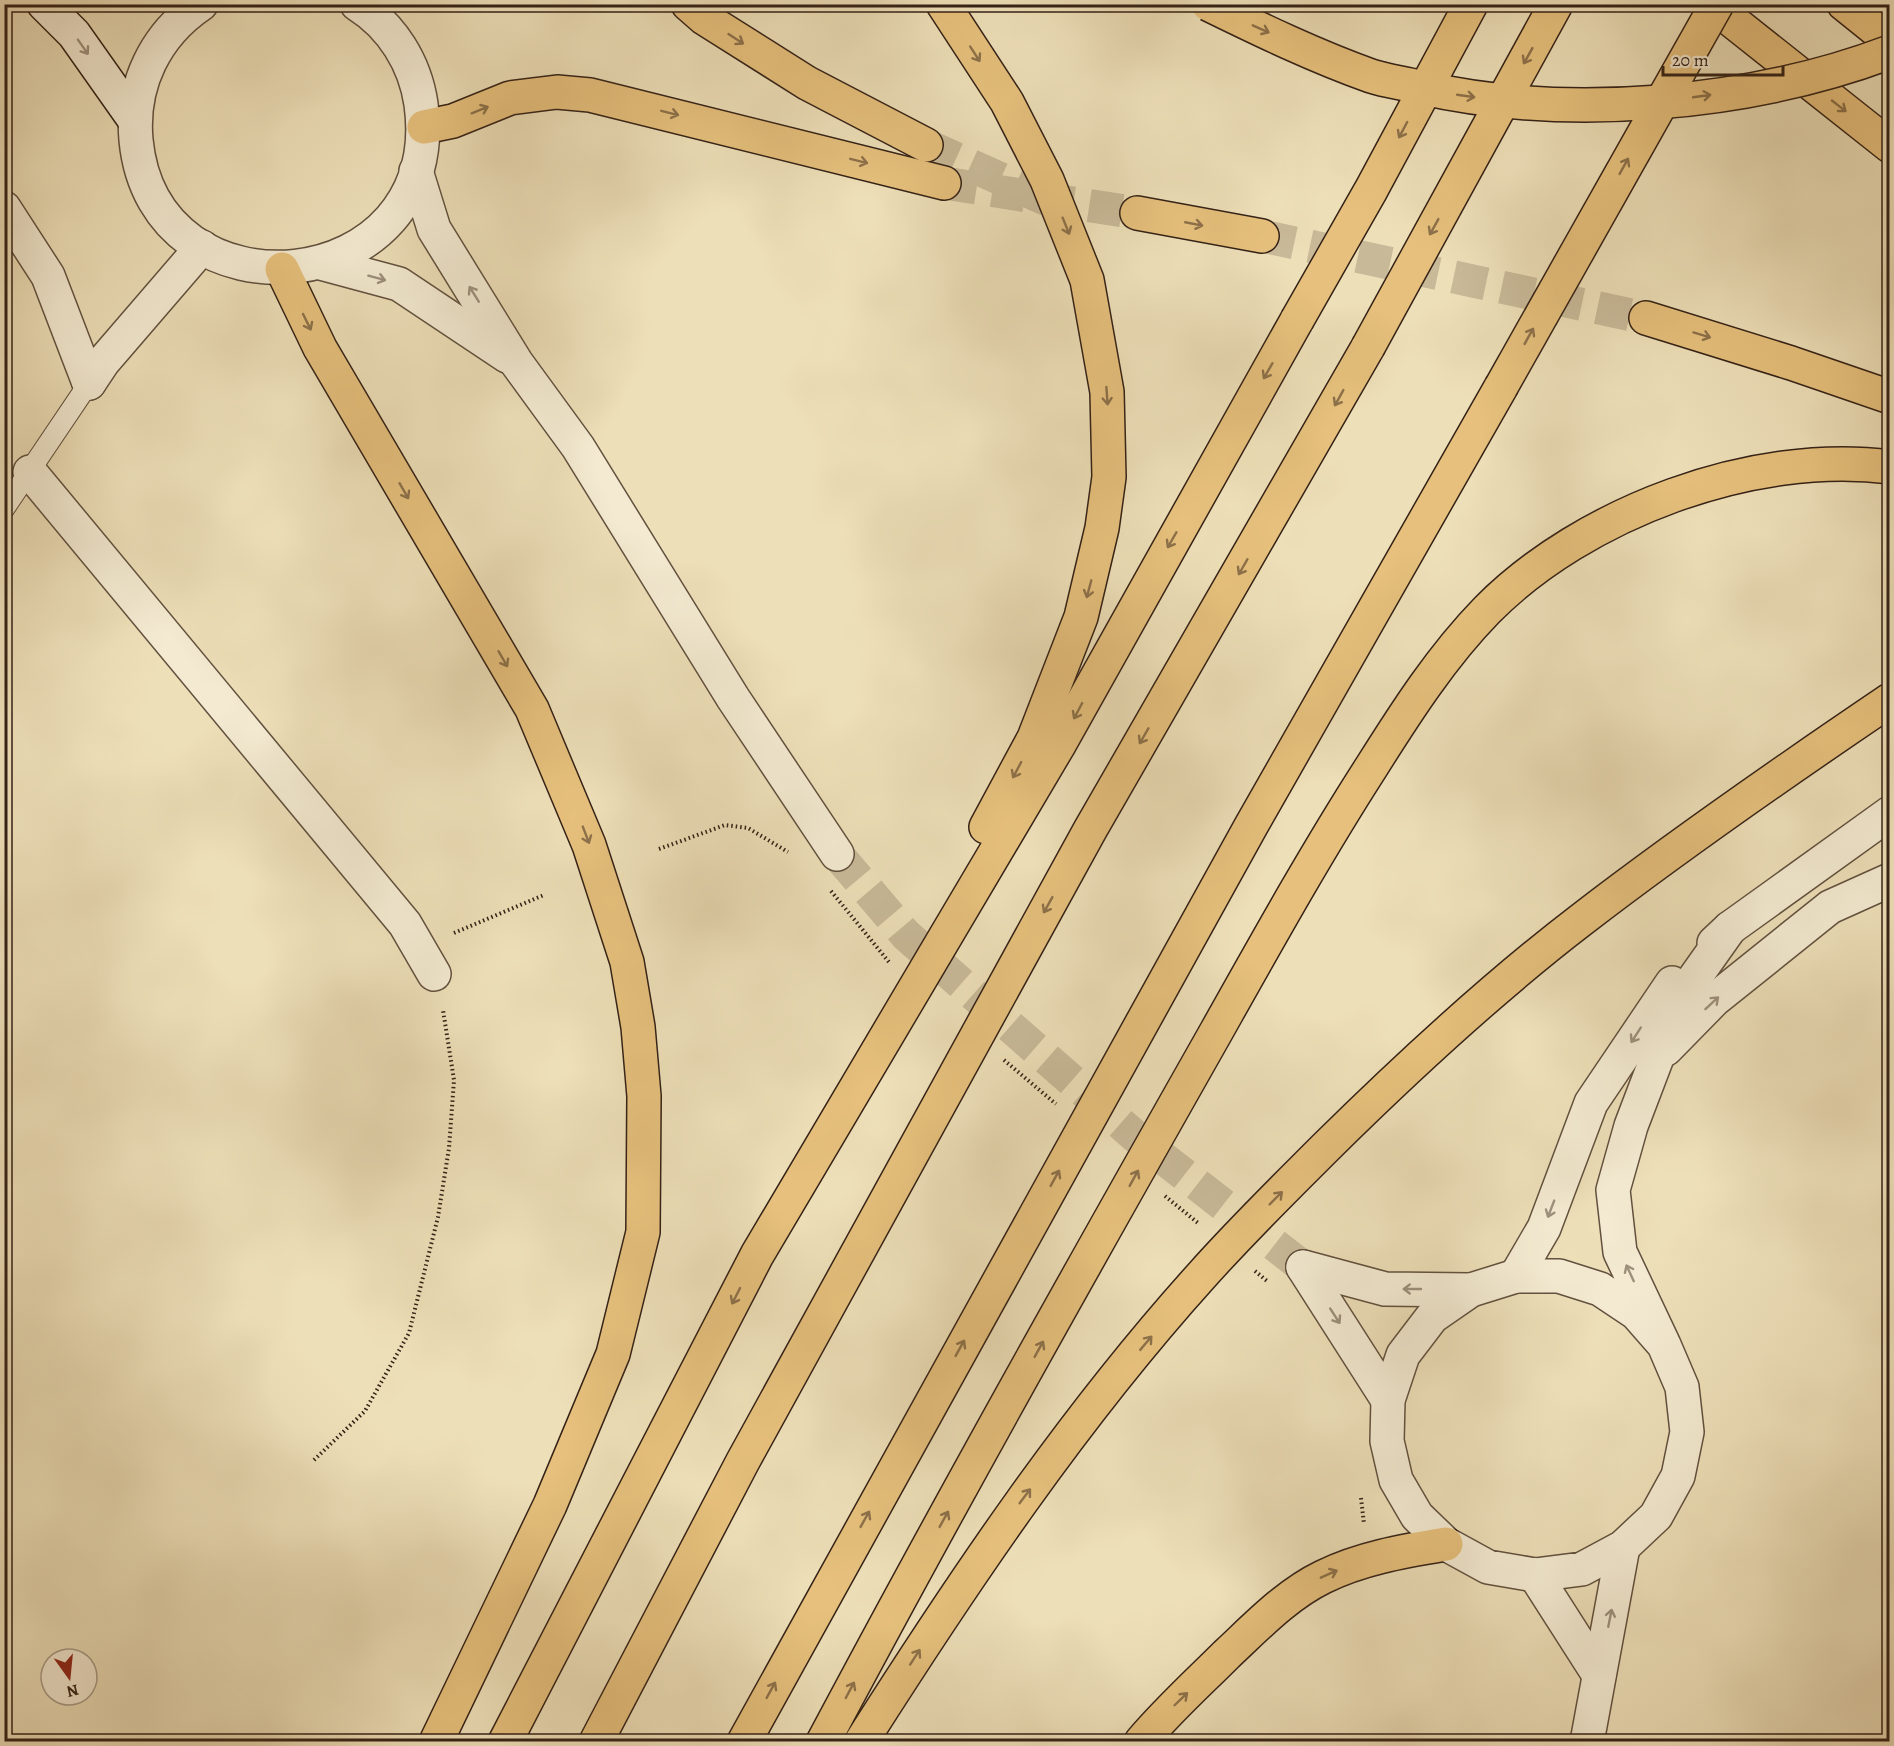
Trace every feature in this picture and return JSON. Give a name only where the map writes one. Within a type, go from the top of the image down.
[{"type":"highway","points":[[688,4],[704,18],[807,83],[926,145]]},
{"type":"highway","points":[[505,1742],[757,1255],[1034,738],[1082,617],[1102,528],[1109,477],[1107,392],[1087,280],[1047,180],[1012,112],[943,4]]},
{"type":"highway","points":[[1208,4],[1372,76],[1443,93],[1536,105],[1631,103],[1741,91],[1812,76],[1890,52]]},
{"type":"highway","points":[[757,1255],[1060,743],[1371,190],[1471,4]]},
{"type":"highway","points":[[596,1742],[748,1451],[1090,830],[1368,347],[1556,4]]},
{"type":"highway","points":[[1711,4],[1890,146]]},
{"type":"highway","points":[[744,1742],[1239,846],[1716,4]]},
{"type":"highway","points":[[1844,4],[1890,41]]},
{"type":"highway","points":[[424,127],[453,121],[510,98],[557,92],[590,94],[944,183]]},
{"type":"highway","points":[[1137,213],[1262,236]]},
{"type":"highway","points":[[282,269],[320,348],[532,709],[589,845],[627,962],[638,1027],[644,1096],[643,1232],[613,1354],[550,1505],[436,1742]]},
{"type":"highway","points":[[1646,318],[1791,363],[1890,397]]},
{"type":"highway","points":[[823,1742],[1154,1142],[1338,819],[1415,698],[1456,647],[1487,610],[1567,546],[1649,504],[1692,488],[1745,475],[1806,466],[1866,464],[1890,467]]},
{"type":"highway","points":[[861,1742],[940,1618],[1024,1498],[1193,1285],[1261,1213],[1360,1114],[1469,1012],[1579,921],[1707,826],[1890,700]]},
{"type":"highway","points":[[1141,1742],[1163,1716],[1273,1611],[1320,1578],[1358,1563],[1403,1551],[1446,1545]]},
{"type":"street","points":[[44,4],[74,34],[134,119]]},
{"type":"street","points":[[201,4],[177,15],[141,80],[134,119],[137,157],[150,193],[172,224],[202,248],[240,265],[282,269],[321,263],[362,244],[379,229],[401,202],[416,171],[424,127],[418,84],[400,46],[372,14],[357,4]]},
{"type":"street","points":[[416,171],[434,229],[516,362],[578,447],[733,698],[837,854]]},
{"type":"street","points":[[4,208],[48,276],[89,383]]},
{"type":"street","points":[[89,383],[103,362],[202,248]]},
{"type":"street","points":[[321,263],[399,284],[516,362]]},
{"type":"street","points":[[30,472],[405,924],[427,961]]},
{"type":"street","points":[[1516,1276],[1544,1228],[1591,1103],[1667,988],[1730,928],[1890,813]]},
{"type":"street","points":[[1656,1059],[1714,1000],[1830,907],[1890,880]]},
{"type":"street","points":[[1664,1345],[1636,1313],[1600,1289],[1559,1276],[1516,1276],[1471,1290],[1432,1317],[1403,1355],[1388,1400],[1387,1441],[1396,1480],[1417,1516],[1446,1545],[1488,1567],[1535,1575],[1582,1569],[1623,1547],[1656,1516],[1678,1476],[1686,1432],[1682,1387],[1664,1345],[1620,1252],[1613,1190],[1631,1126],[1679,1000],[1730,928]]},
{"type":"street","points":[[1388,1400],[1303,1267],[1385,1289],[1471,1290]]},
{"type":"street","points":[[1587,1742],[1623,1547]]},
{"type":"street","points":[[1535,1575],[1599,1675]]},
{"type":"lane","points":[[4,509],[89,383]]},
{"type":"path","points":[[314,1460],[365,1411],[409,1333],[436,1227],[449,1148],[454,1080],[446,1019],[427,961],[544,895]]},
{"type":"tunnel","points":[[926,145],[1045,199]]},
{"type":"tunnel","points":[[944,183],[1137,213]]},
{"type":"tunnel","points":[[1262,236],[1646,318]]},
{"type":"tunnel","points":[[837,854],[906,935],[1136,1137],[1303,1267]]}]
